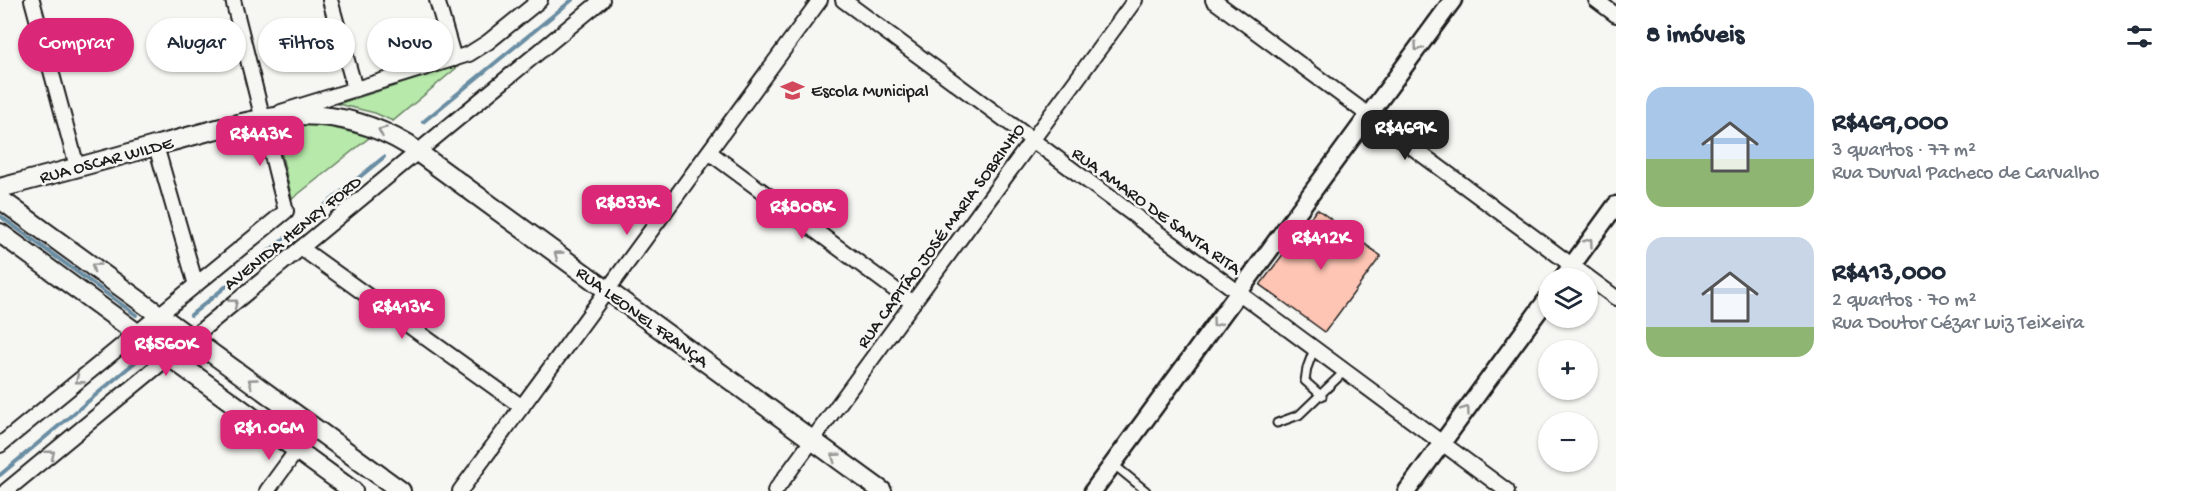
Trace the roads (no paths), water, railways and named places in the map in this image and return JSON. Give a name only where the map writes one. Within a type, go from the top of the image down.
[{"type":"main road","name":"RUA LEONEL FRANÇA","points":[[264,117],[319,115],[340,117],[386,133],[417,152],[882,491]]},
{"type":"main road","name":"RUA OSCAR WILDE","points":[[0,188],[264,117]]},
{"type":"main road","points":[[0,199],[401,491]]},
{"type":"main road","points":[[0,233],[353,491]]},
{"type":"street","points":[[32,0],[77,167]]},
{"type":"street","points":[[233,0],[264,117]]},
{"type":"street","points":[[330,0],[355,89]]},
{"type":"street","points":[[437,0],[454,59],[488,42],[538,1]]},
{"type":"street","name":"AVENIDA HENRY FORD","points":[[6,491],[602,0]]},
{"type":"street","points":[[460,491],[820,0]]},
{"type":"street","name":"RUA AMARO DE SANTA RITA","points":[[843,0],[1507,491]]},
{"type":"street","name":"RUA CAPITÃO JOSÉ MARIA SOBRINHO","points":[[775,491],[1135,0]]},
{"type":"street","points":[[1213,0],[1368,115],[1562,268]]},
{"type":"street","points":[[1093,491],[1453,0]]},
{"type":"street","points":[[1596,0],[1616,15]]},
{"type":"street","name":"RUA OSCAR WILDE","points":[[264,117],[454,59]]},
{"type":"street","name":"AVENIDA HENRY FORD","points":[[0,445],[286,210],[264,117]]},
{"type":"street","points":[[156,146],[195,285]]},
{"type":"street","points":[[709,152],[913,303]]},
{"type":"street","points":[[1570,268],[1616,205]]},
{"type":"street","points":[[301,248],[522,407]]},
{"type":"street","points":[[1598,288],[1616,297]]},
{"type":"street","points":[[1407,491],[1538,312]]},
{"type":"street","points":[[267,491],[297,450]]},
{"type":"lane","points":[[1314,349],[1305,381],[1322,396]]},
{"type":"lane","points":[[1278,423],[1299,415],[1322,396],[1345,371]]},
{"type":"lane","points":[[1113,464],[1146,491]]},
{"type":"waterway","points":[[423,122],[572,0]]},
{"type":"waterway","points":[[191,315],[384,157]]},
{"type":"waterway","points":[[0,216],[136,315]]},
{"type":"waterway","points":[[0,475],[140,358]]},
{"type":"place","name":"Escola Municipal","points":[[793,90]]}]
